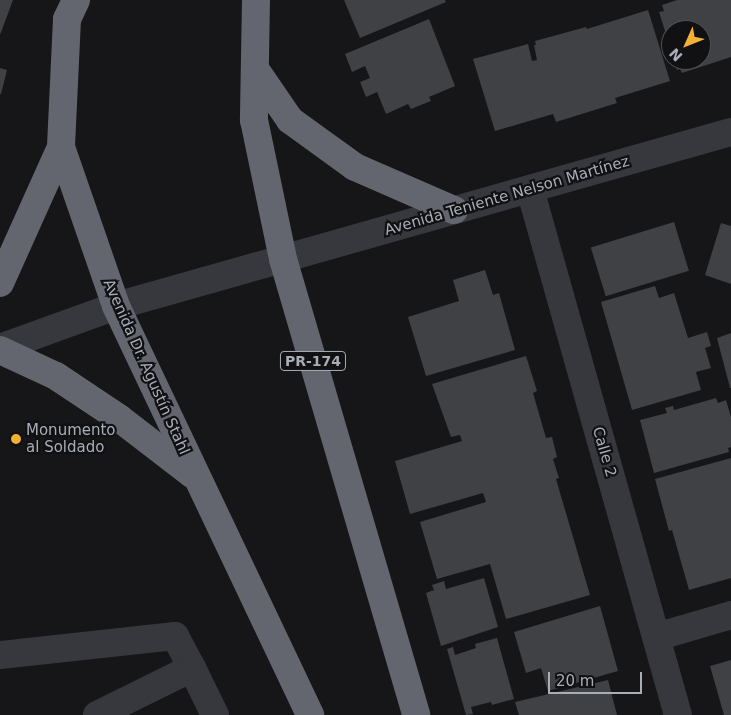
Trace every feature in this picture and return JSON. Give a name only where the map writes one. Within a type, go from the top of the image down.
[{"type":"highway","name":"Avenida Dr. Agustín Stahl","points":[[76,0],[67,20],[61,147],[116,306],[310,715]]},
{"type":"highway","name":"PR-174","points":[[256,0],[254,120],[283,260],[416,715]]},
{"type":"highway","points":[[255,69],[290,120],[355,167],[454,210]]},
{"type":"highway","points":[[0,283],[61,147]]},
{"type":"highway","points":[[0,349],[56,376],[119,418],[197,478]]},
{"type":"street","name":"Avenida Teniente Nelson Martínez","points":[[0,349],[116,306],[731,132]]},
{"type":"street","name":"Calle 2","points":[[530,189],[678,715]]},
{"type":"street","points":[[656,636],[731,615]]},
{"type":"street","points":[[0,655],[175,636],[215,715]]},
{"type":"street","points":[[97,715],[192,668]]},
{"type":"building","points":[[0,0],[13,0],[0,35]]},
{"type":"building","points":[[344,0],[445,0],[446,2],[360,38]]},
{"type":"building","points":[[677,0],[731,0],[731,57],[711,64],[711,20],[662,20],[659,12],[664,11],[662,5]]},
{"type":"building","points":[[648,10],[661,52],[661,70],[667,70],[670,81],[615,98],[617,103],[556,122],[553,114],[495,131],[473,59],[528,44],[532,61],[537,60],[535,41],[586,27],[587,29]]},
{"type":"building","points":[[429,19],[455,86],[429,97],[431,101],[411,109],[408,104],[386,114],[377,92],[366,97],[360,82],[370,78],[365,66],[352,72],[345,54]]},
{"type":"building","points":[[0,68],[7,70],[1,94],[0,94]]},
{"type":"building","points":[[680,70],[691,70],[682,73]]},
{"type":"building","points":[[674,222],[689,271],[606,296],[591,247]]},
{"type":"building","points":[[721,223],[731,226],[731,284],[705,275]]},
{"type":"building","points":[[485,270],[493,295],[499,293],[515,350],[426,376],[408,317],[459,301],[453,280]]},
{"type":"building","points":[[655,286],[659,298],[674,293],[688,338],[707,332],[711,346],[705,348],[711,368],[696,372],[701,390],[632,410],[601,302]]},
{"type":"building","points":[[731,333],[731,388],[730,388],[717,338]]},
{"type":"building","points":[[526,356],[537,391],[533,393],[546,438],[552,437],[557,457],[553,459],[559,478],[556,479],[590,595],[506,619],[490,564],[437,579],[420,522],[486,502],[483,493],[410,514],[395,461],[462,441],[460,435],[451,437],[432,384]]},
{"type":"building","points":[[716,398],[718,403],[726,400],[731,417],[731,447],[728,448],[729,452],[654,473],[640,420],[667,413],[665,408],[673,406],[674,410]]},
{"type":"building","points":[[731,458],[731,578],[689,590],[672,530],[669,531],[655,479]]},
{"type":"building","points":[[484,578],[498,627],[441,646],[426,593],[434,590],[432,585],[444,581],[446,589]]},
{"type":"building","points":[[600,606],[618,671],[548,691],[541,668],[526,673],[514,632]]},
{"type":"building","points":[[497,638],[514,699],[492,705],[491,702],[471,707],[473,714],[466,715],[447,649],[453,647],[455,655],[476,648],[475,644]]},
{"type":"building","points":[[731,660],[731,715],[724,715],[710,666]]},
{"type":"building","points":[[608,680],[617,715],[519,715],[515,702]]},
{"type":"place","name":"Monumento al Soldado","points":[[16,439]]}]
